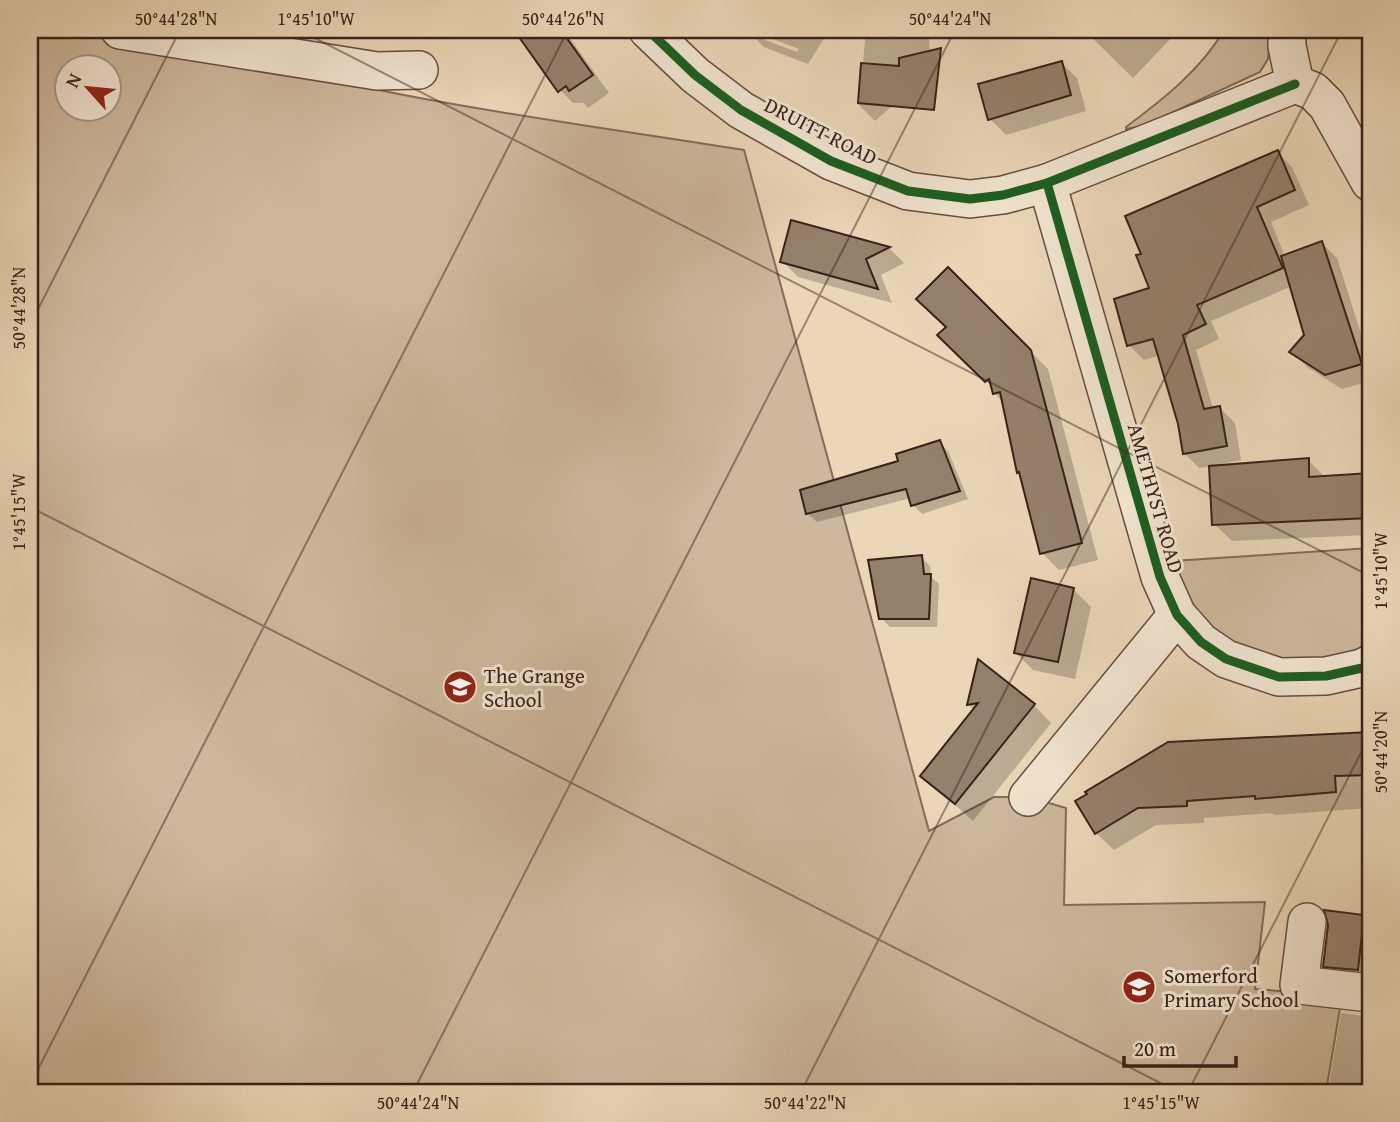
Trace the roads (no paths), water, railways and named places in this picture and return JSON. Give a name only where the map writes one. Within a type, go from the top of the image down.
[{"type":"street","points":[[120,30],[377,71],[419,70]]},
{"type":"street","name":"DRUITT ROAD","points":[[648,30],[695,75],[741,110],[831,161],[908,191],[970,199],[1003,195],[1047,183],[1295,84]]},
{"type":"street","points":[[1287,30],[1287,46],[1295,84],[1312,91],[1327,105],[1370,182]]},
{"type":"street","name":"AMETHYST ROAD","points":[[1047,183],[1160,577],[1177,615],[1201,642],[1226,659],[1279,677],[1326,676],[1370,664]]},
{"type":"street","points":[[1028,797],[1177,615]]},
{"type":"street","points":[[1307,922],[1299,985],[1370,993]]},
{"type":"place","name":"The Grange School","points":[[460,687]]},
{"type":"place","name":"Somerford Primary School","points":[[1139,987]]}]
